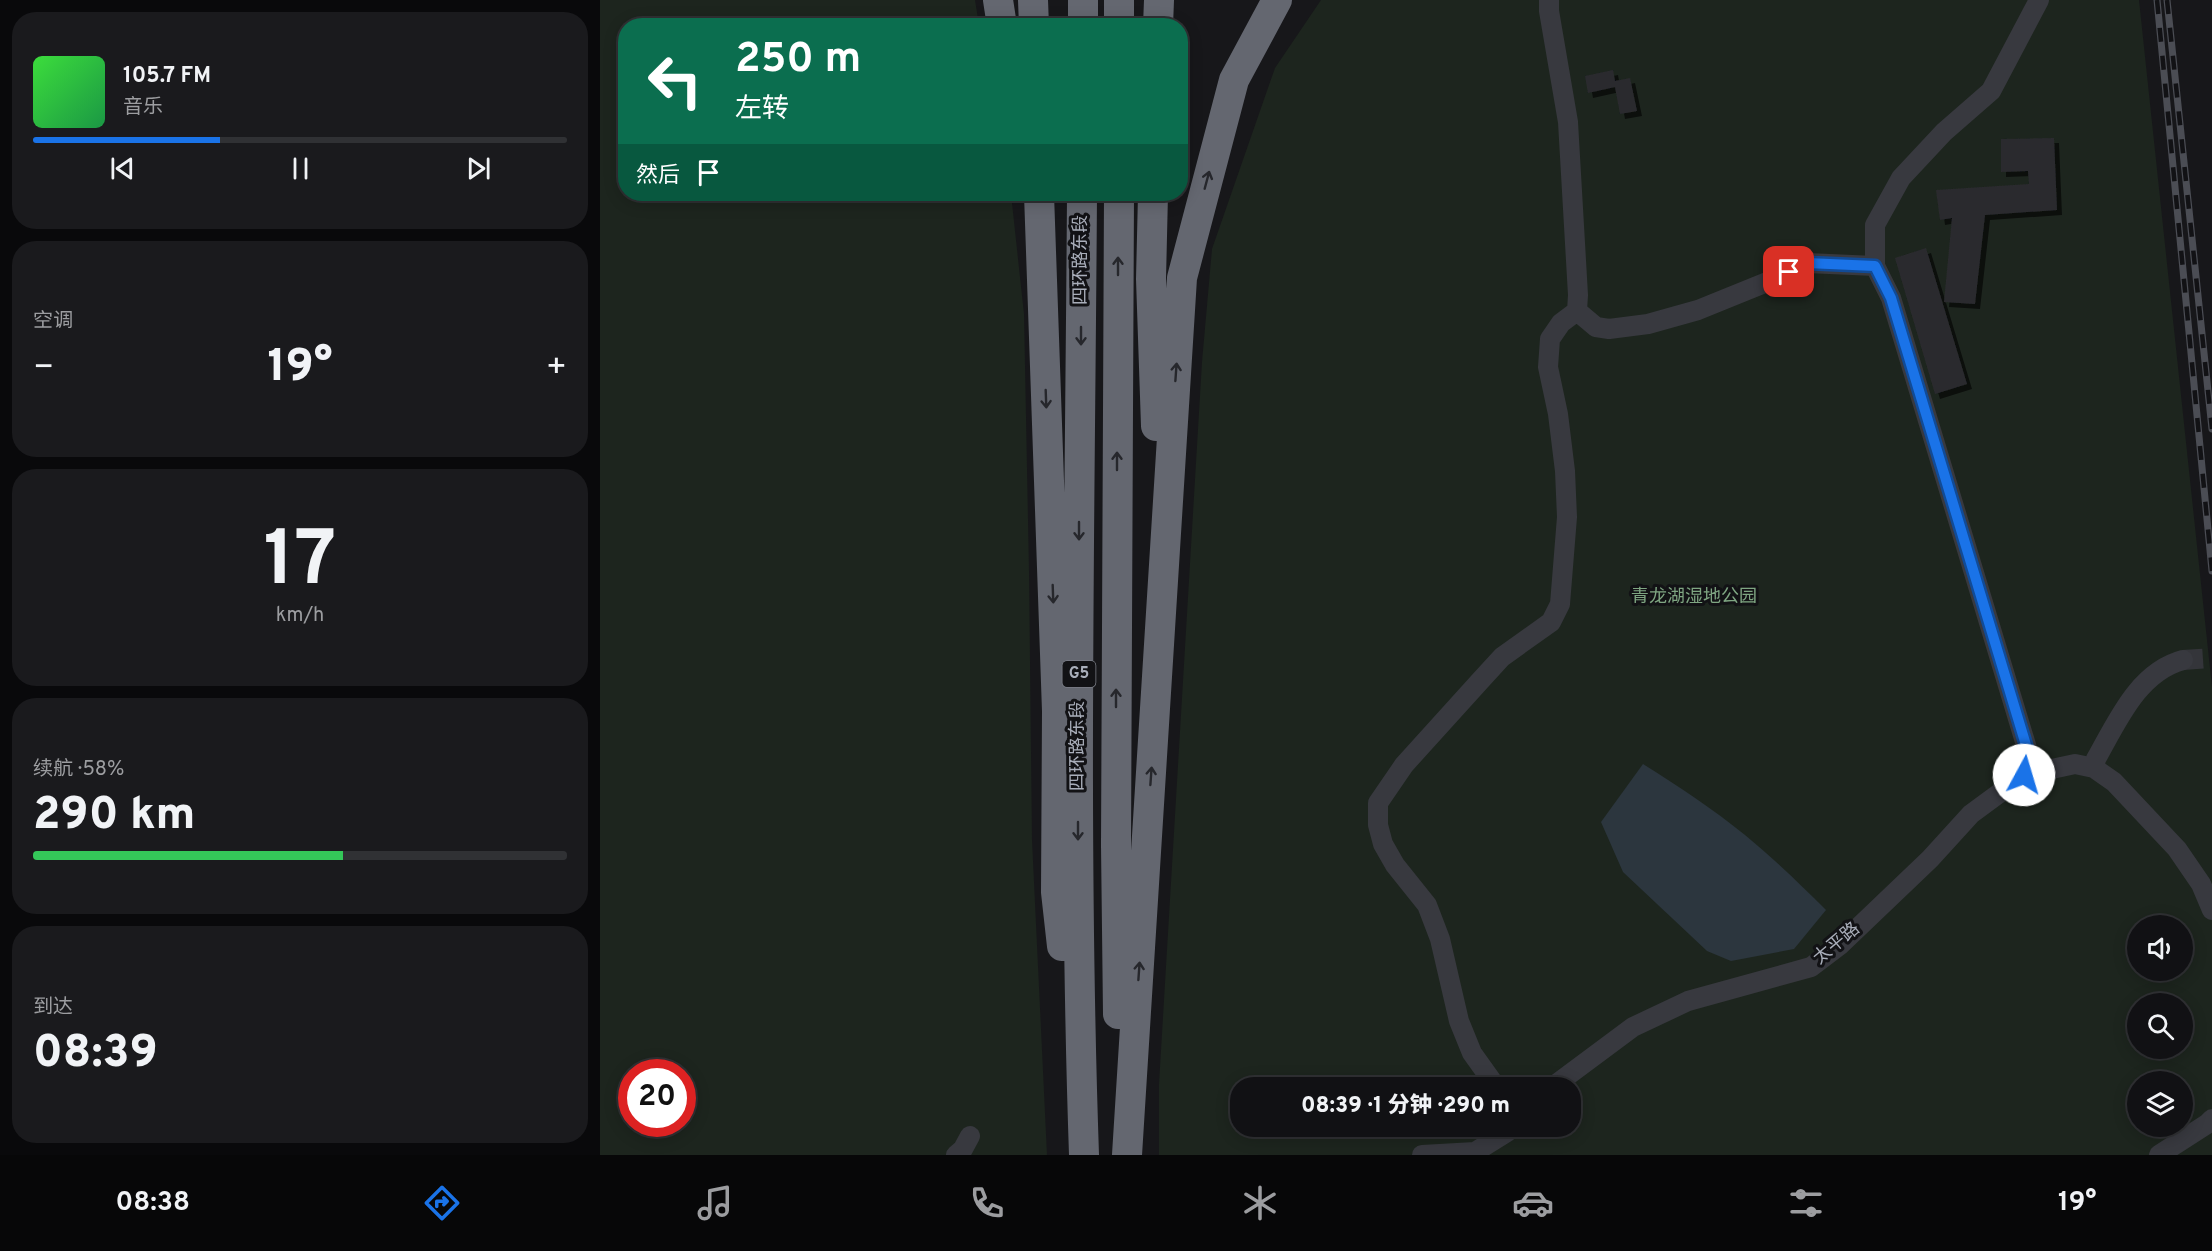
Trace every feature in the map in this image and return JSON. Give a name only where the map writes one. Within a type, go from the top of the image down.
[{"type":"highway","points":[[998,0],[1001,18]]},
{"type":"highway","points":[[1033,0],[1034,18]]},
{"type":"highway","points":[[1083,0],[1083,18]]},
{"type":"highway","points":[[1119,0],[1119,18]]},
{"type":"highway","points":[[1158,18],[1159,0]]},
{"type":"highway","points":[[1127,1155],[1182,278],[1234,80],[1277,0]]},
{"type":"highway","points":[[1031,201],[1042,286]]},
{"type":"highway","points":[[1039,201],[1057,711],[1056,892],[1083,1123]]},
{"type":"highway","name":"四环路东段","points":[[1082,201],[1078,832],[1084,1155]]},
{"type":"highway","name":"四环路东段","points":[[1119,201],[1116,845],[1119,1155]]},
{"type":"highway","points":[[1153,201],[1150,279],[1162,603]]},
{"type":"street","points":[[1489,1077],[1472,1053],[1459,1021],[1440,939],[1427,905],[1395,865],[1383,844],[1378,825],[1378,803],[1404,765],[1480,681],[1502,657],[1551,622],[1560,604],[1566,517],[1565,471],[1558,414],[1548,367],[1551,339],[1561,323],[1576,310],[1578,295],[1568,122],[1549,0]]},
{"type":"street","points":[[2024,775],[2029,755],[1891,298],[1875,266],[1875,225],[1900,178],[1944,132],[1991,91],[2039,0]]},
{"type":"street","points":[[1576,310],[1596,327],[1609,329],[1648,324],[1698,310],[1807,263],[1875,266]]},
{"type":"street","points":[[2183,660],[2156,671],[2124,708],[2096,759],[2094,768],[2114,782],[2176,849],[2201,884],[2212,910]]},
{"type":"street","name":"太平路","points":[[1566,1077],[1633,1027],[1688,1001],[1811,967],[1840,945],[1913,875],[1971,814],[2024,775],[2075,764],[2094,768]]},
{"type":"street","points":[[2159,1155],[2212,1119]]},
{"type":"street","points":[[957,1155],[970,1136]]},
{"type":"street","points":[[1422,1155],[1474,1152],[1499,1137]]},
{"type":"green space","points":[[600,0],[975,0],[978,18],[618,18],[618,201],[1012,201],[1024,314],[1032,840],[1047,1155],[600,1155]]},
{"type":"green space","name":"青龙湖湿地公园","points":[[1321,0],[2139,0],[2212,687],[2212,1155],[1159,1155],[1159,1084],[1202,362],[1212,249],[1275,68]]},
{"type":"shaded area","points":[[1643,764],[1695,798],[1745,835],[1826,910],[1794,949],[1731,961],[1707,951],[1623,872],[1601,822]]},
{"type":"building","points":[[1613,70],[1615,81],[1630,78],[1637,111],[1620,114],[1615,87],[1588,93],[1585,76]]},
{"type":"building","points":[[2054,138],[2057,210],[1985,215],[1975,304],[1944,302],[1952,218],[1940,220],[1936,190],[2029,184],[2028,171],[2001,172],[2001,139]]},
{"type":"building","points":[[1926,248],[1967,384],[1935,394],[1895,258]]},
{"type":"tunnel","points":[[2183,660],[2212,658]]},
{"type":"railway","points":[[2157,0],[2212,571]]},
{"type":"railway","points":[[2167,0],[2212,429]]},
{"type":"route","points":[[1789,272],[1807,263],[1875,266],[1891,298],[2029,755],[2024,775]]}]
